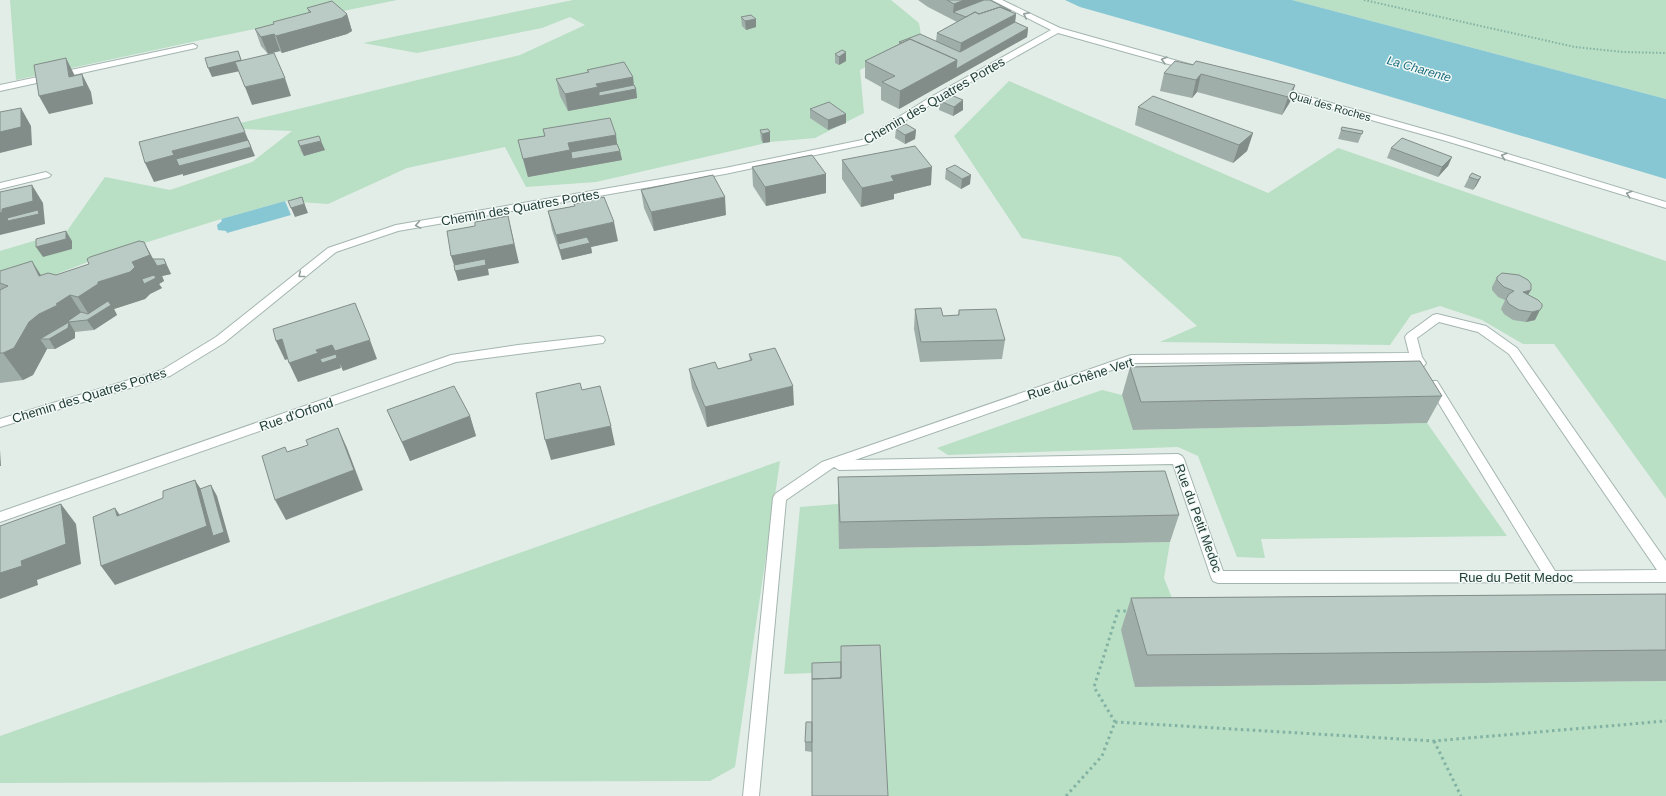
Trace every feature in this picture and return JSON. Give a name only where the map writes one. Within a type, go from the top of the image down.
[{"type":"street","points":[[996,0],[1056,30],[1195,68]]},
{"type":"street","name":"Chemin des Quatres Portes","points":[[0,423],[166,373],[220,340],[332,250],[396,228],[725,171],[865,142],[932,100],[1056,30]]},
{"type":"street","points":[[0,88],[193,46]]},
{"type":"street","name":"Quai des Roches","points":[[1272,90],[1449,139],[1666,205]]},
{"type":"street","points":[[0,186],[46,175]]},
{"type":"street","points":[[1552,577],[1416,357],[1411,337],[1437,318],[1482,329],[1513,351],[1666,572]]},
{"type":"street","name":"Rue d'Orfond","points":[[0,517],[455,358],[599,340]]},
{"type":"street","name":"Rue du Chêne Vert","points":[[751,796],[780,498],[828,465],[1131,358],[1416,357]]},
{"type":"street","name":"Rue du Petit Medoc","points":[[828,465],[1178,459],[1218,577],[1666,576]]},
{"type":"path","points":[[1364,0],[1575,48],[1666,53]]},
{"type":"path","points":[[1115,722],[1094,687],[1118,611],[1133,611]]},
{"type":"path","points":[[1115,722],[1434,741],[1666,721]]},
{"type":"path","points":[[1066,796],[1102,756],[1115,722]]},
{"type":"path","points":[[1434,741],[1461,796]]},
{"type":"green space","points":[[10,0],[397,0],[16,80]]},
{"type":"green space","points":[[573,0],[891,0],[919,23],[921,35],[860,70],[864,113],[815,138],[770,142],[596,182],[526,187],[505,147],[407,168],[328,204],[285,201],[221,219],[106,255],[5,294],[0,288],[0,251],[67,231],[105,177],[170,190],[252,162],[292,131],[220,128],[520,55],[585,25],[570,17],[542,28],[417,53],[363,43]]},
{"type":"green space","points":[[1292,0],[1666,0],[1666,99]]},
{"type":"green space","points":[[1009,81],[1268,193],[1338,148],[1666,261],[1666,499],[1554,344],[1523,344],[1482,320],[1440,306],[1411,315],[1390,345],[1160,342],[1197,326],[1120,257],[1022,238],[954,136]]},
{"type":"green space","points":[[1102,390],[1122,395],[1134,430],[1427,423],[1507,536],[1261,539],[1265,558],[1237,557],[1198,456],[1178,447],[948,455],[937,448]]},
{"type":"green space","points":[[780,461],[735,767],[710,781],[0,783],[0,736]]},
{"type":"green space","points":[[838,504],[840,549],[1170,542],[1164,578],[1182,623],[1135,687],[1666,681],[1666,796],[885,796],[813,673],[784,674],[800,507]]},
{"type":"water","name":"La Charente","points":[[1065,0],[1292,0],[1666,99],[1666,179],[1271,61],[1080,7]]},
{"type":"water","points":[[285,201],[291,215],[227,233],[226,231],[218,230],[217,225],[222,221],[221,219]]},
{"type":"building","points":[[947,0],[964,0],[954,4]]},
{"type":"building","points":[[984,0],[990,0],[1011,11],[1000,7],[979,14],[975,12],[966,17],[953,12]]},
{"type":"building","points":[[332,1],[347,14],[342,18],[276,36],[274,34],[261,37],[255,29],[274,24],[273,22],[311,12],[307,8]]},
{"type":"building","points":[[1000,7],[1016,14],[961,43],[937,33],[975,12],[979,14]]},
{"type":"building","points":[[751,15],[756,19],[745,21],[741,17]]},
{"type":"building","points":[[1015,22],[1028,28],[956,69],[957,60],[910,39],[901,43],[899,42],[920,34],[960,52]]},
{"type":"building","points":[[910,39],[957,60],[900,91],[882,82],[895,76],[865,61]]},
{"type":"building","points":[[842,50],[846,52],[839,57],[835,54]]},
{"type":"building","points":[[238,51],[241,60],[208,68],[205,58]]},
{"type":"building","points":[[274,53],[285,78],[245,87],[235,62]]},
{"type":"building","points":[[66,58],[69,77],[82,74],[84,86],[39,96],[34,65]]},
{"type":"building","points":[[1175,61],[1193,65],[1196,61],[1295,85],[1288,97],[1201,74],[1196,80],[1164,73]]},
{"type":"building","points":[[624,62],[633,77],[596,84],[598,87],[565,94],[556,79],[589,72],[587,70]]},
{"type":"building","points":[[634,85],[636,89],[599,96],[599,92]]},
{"type":"building","points":[[951,95],[963,100],[954,107],[940,101]]},
{"type":"building","points":[[1153,96],[1253,133],[1239,145],[1138,107]]},
{"type":"building","points":[[829,102],[846,114],[828,120],[810,109]]},
{"type":"building","points":[[21,108],[21,127],[0,132],[0,112]]},
{"type":"building","points":[[238,117],[245,132],[172,151],[174,155],[145,163],[139,142]]},
{"type":"building","points":[[610,118],[616,135],[568,143],[570,150],[523,159],[518,140],[545,136],[543,129]]},
{"type":"building","points":[[906,124],[916,130],[905,135],[896,129]]},
{"type":"building","points":[[1342,127],[1363,131],[1362,134],[1341,130]]},
{"type":"building","points":[[768,129],[770,132],[762,134],[760,130]]},
{"type":"building","points":[[319,136],[321,141],[300,146],[298,141]]},
{"type":"building","points":[[1402,138],[1452,157],[1442,167],[1391,148]]},
{"type":"building","points":[[248,140],[251,147],[179,166],[176,159]]},
{"type":"building","points":[[617,144],[620,151],[572,159],[571,152]]},
{"type":"building","points":[[915,146],[932,167],[891,176],[894,181],[862,188],[842,160]]},
{"type":"building","points":[[812,155],[826,174],[765,187],[752,167]]},
{"type":"building","points":[[955,165],[971,175],[962,179],[946,169]]},
{"type":"building","points":[[1472,173],[1481,177],[1478,180],[1469,177]]},
{"type":"building","points":[[713,175],[725,197],[651,212],[641,190]]},
{"type":"building","points":[[32,185],[33,201],[2,209],[2,212],[0,213],[0,192]]},
{"type":"building","points":[[302,197],[304,204],[291,208],[288,201]]},
{"type":"building","points":[[604,197],[614,222],[556,235],[548,211],[575,206],[574,204]]},
{"type":"building","points":[[38,210],[39,214],[8,221],[7,218]]},
{"type":"building","points":[[508,216],[514,244],[451,256],[447,231],[475,226],[475,222]]},
{"type":"building","points":[[66,231],[66,239],[36,247],[36,239]]},
{"type":"building","points":[[587,237],[590,243],[560,250],[558,244]]},
{"type":"building","points":[[139,241],[144,242],[150,255],[132,262],[135,267],[130,272],[98,282],[98,284],[78,297],[70,295],[56,304],[58,305],[39,314],[29,322],[14,348],[0,353],[0,290],[8,286],[0,283],[0,271],[32,261],[39,276],[48,273],[56,275],[89,264],[87,259],[90,257]]},
{"type":"building","points":[[153,259],[164,259],[166,264],[157,266]]},
{"type":"building","points":[[485,259],[486,265],[455,271],[454,265]]},
{"type":"building","points":[[1502,273],[1519,275],[1528,280],[1531,284],[1531,290],[1523,292],[1538,300],[1542,304],[1540,310],[1532,312],[1519,310],[1509,304],[1506,299],[1509,294],[1514,291],[1504,287],[1497,280],[1497,277]]},
{"type":"building","points":[[154,275],[156,278],[144,284],[142,279]]},
{"type":"building","points":[[108,301],[111,305],[87,320],[68,321],[81,312],[88,314]]},
{"type":"building","points":[[355,303],[370,340],[335,351],[332,345],[316,350],[318,353],[289,363],[282,339],[276,341],[273,329]]},
{"type":"building","points":[[941,308],[943,316],[959,315],[959,310],[996,309],[1005,340],[921,342],[915,309]]},
{"type":"building","points":[[69,322],[68,328],[49,339],[40,339]]},
{"type":"building","points":[[775,348],[793,386],[705,407],[689,369],[715,362],[718,369],[752,360],[749,354]]},
{"type":"building","points":[[336,354],[337,358],[322,363],[320,359]]},
{"type":"building","points":[[1420,361],[1442,396],[1141,402],[1130,367]]},
{"type":"building","points":[[580,383],[582,390],[600,386],[611,426],[545,440],[536,393]]},
{"type":"building","points":[[454,386],[470,416],[402,442],[387,410]]},
{"type":"building","points":[[338,428],[354,470],[275,500],[262,456],[285,447],[287,452],[308,445],[306,440]]},
{"type":"building","points":[[1165,471],[1179,515],[840,522],[838,477]]},
{"type":"building","points":[[195,480],[207,526],[101,566],[93,517],[115,508],[117,516],[163,498],[163,491]]},
{"type":"building","points":[[211,485],[224,532],[213,536],[200,489]]},
{"type":"building","points":[[61,504],[66,544],[21,561],[22,566],[0,573],[0,526]]},
{"type":"building","points":[[1666,594],[1666,650],[1147,655],[1131,598]]},
{"type":"building","points":[[880,645],[888,796],[812,796],[812,679],[841,678],[841,646]]},
{"type":"building","points":[[841,662],[841,678],[812,679],[812,663]]},
{"type":"building","points":[[806,722],[812,722],[812,742],[805,742]]}]
